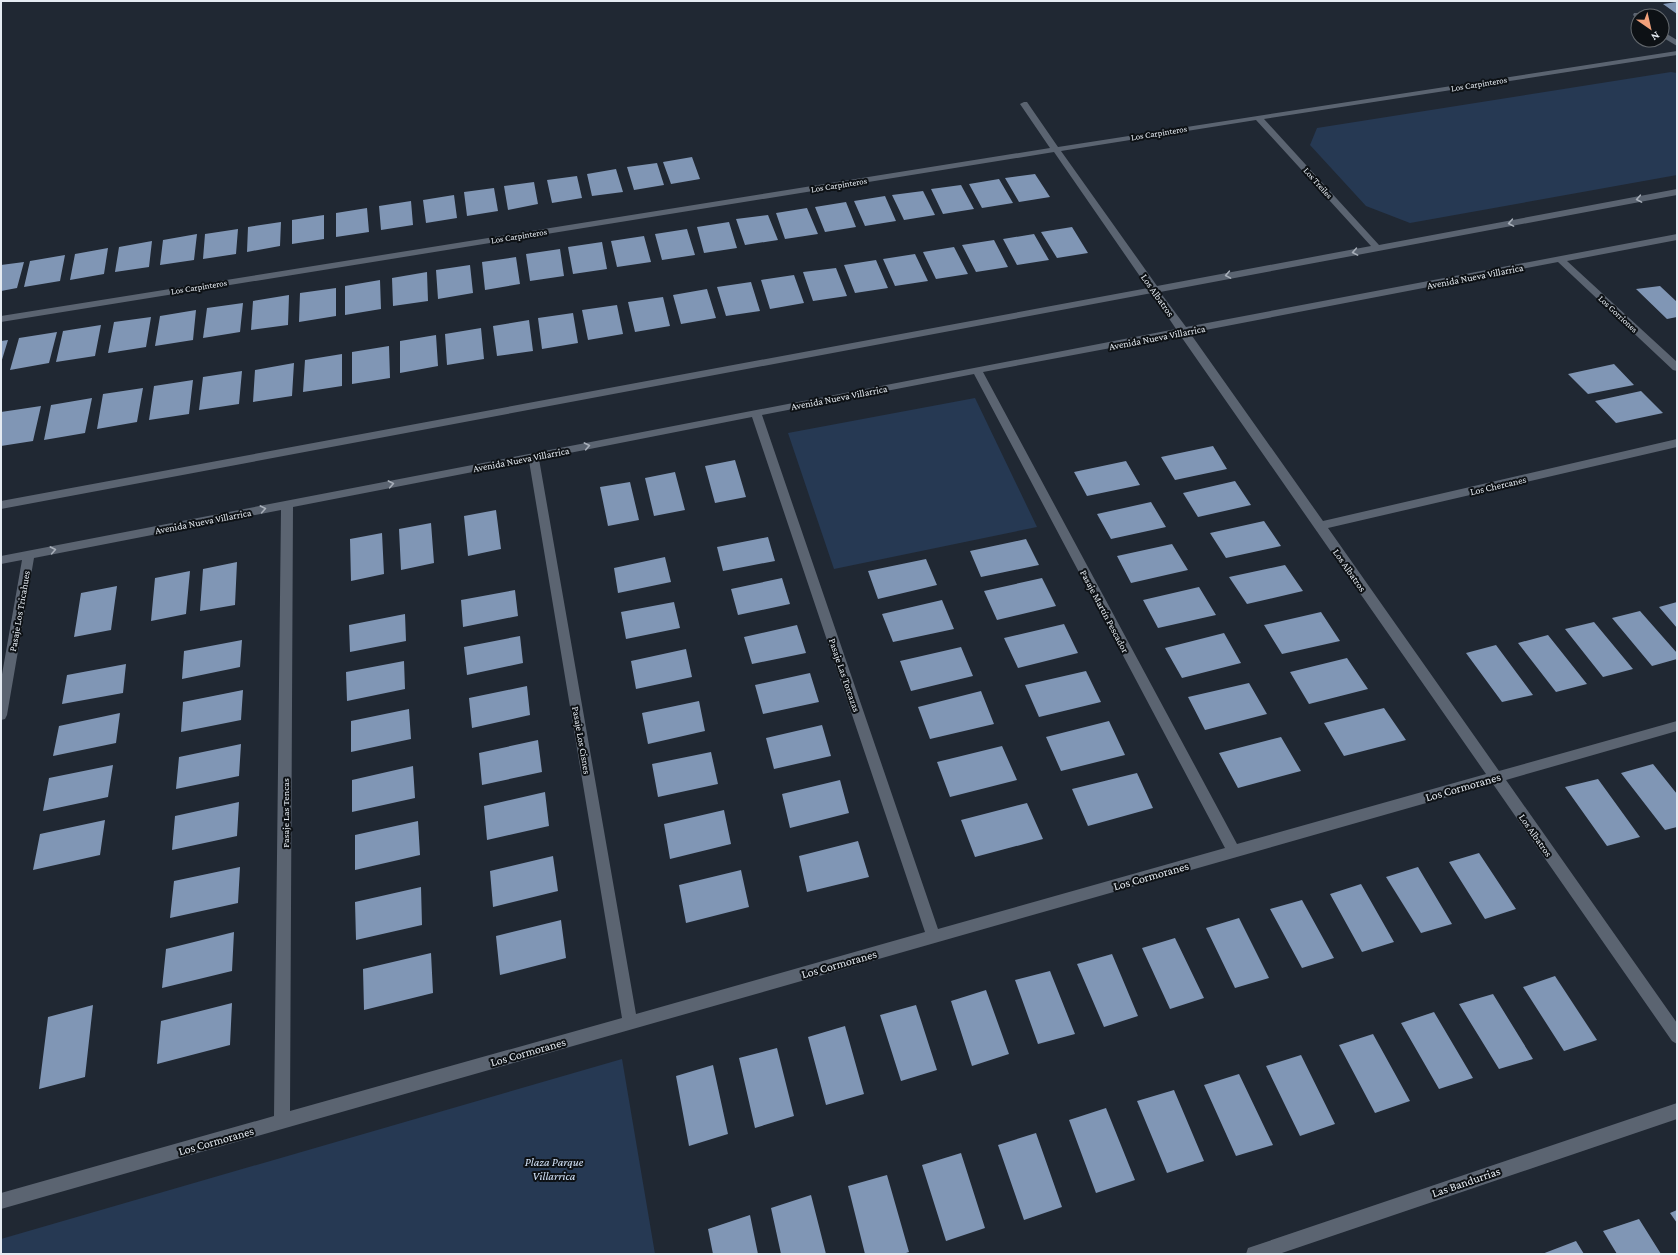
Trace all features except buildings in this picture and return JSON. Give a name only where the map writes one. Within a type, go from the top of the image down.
[{"type":"street","name":"Los Carpinteros","points":[[1,319],[1258,117],[1677,53]]},
{"type":"street","name":"Los Albatros","points":[[1024,104],[1677,1036]]},
{"type":"street","name":"Los Treiles","points":[[1258,117],[1377,248]]},
{"type":"street","points":[[1,505],[1677,192]]},
{"type":"street","name":"Avenida Nueva Villarrica","points":[[1,560],[977,370],[1677,237]]},
{"type":"street","name":"Los Gorriones","points":[[1560,259],[1677,368]]},
{"type":"street","name":"Pasaje Martín Pescador","points":[[977,370],[1234,852]]},
{"type":"street","name":"Pasaje Las Torcazas","points":[[756,413],[934,937]]},
{"type":"street","name":"Los Chercanes","points":[[1320,526],[1677,443]]},
{"type":"street","name":"Pasaje Los Cisnes","points":[[533,456],[630,1023]]},
{"type":"street","name":"Pasaje Las Tencas","points":[[282,1122],[287,505]]},
{"type":"street","name":"Pasaje Los Tricahues","points":[[1,715],[28,555]]},
{"type":"street","name":"Los Cormoranes","points":[[1,1201],[1677,726]]},
{"type":"street","name":"Las Bandurrias","points":[[1254,1254],[1677,1111]]},
{"type":"green space","points":[[1671,72],[1677,73],[1677,175],[1410,223],[1366,206],[1310,145],[1317,128]]},
{"type":"green space","points":[[975,398],[1037,527],[834,569],[788,433]]},
{"type":"green space","name":"Plaza Parque Villarrica","points":[[622,1059],[655,1254],[1,1254],[1,1239]]}]
